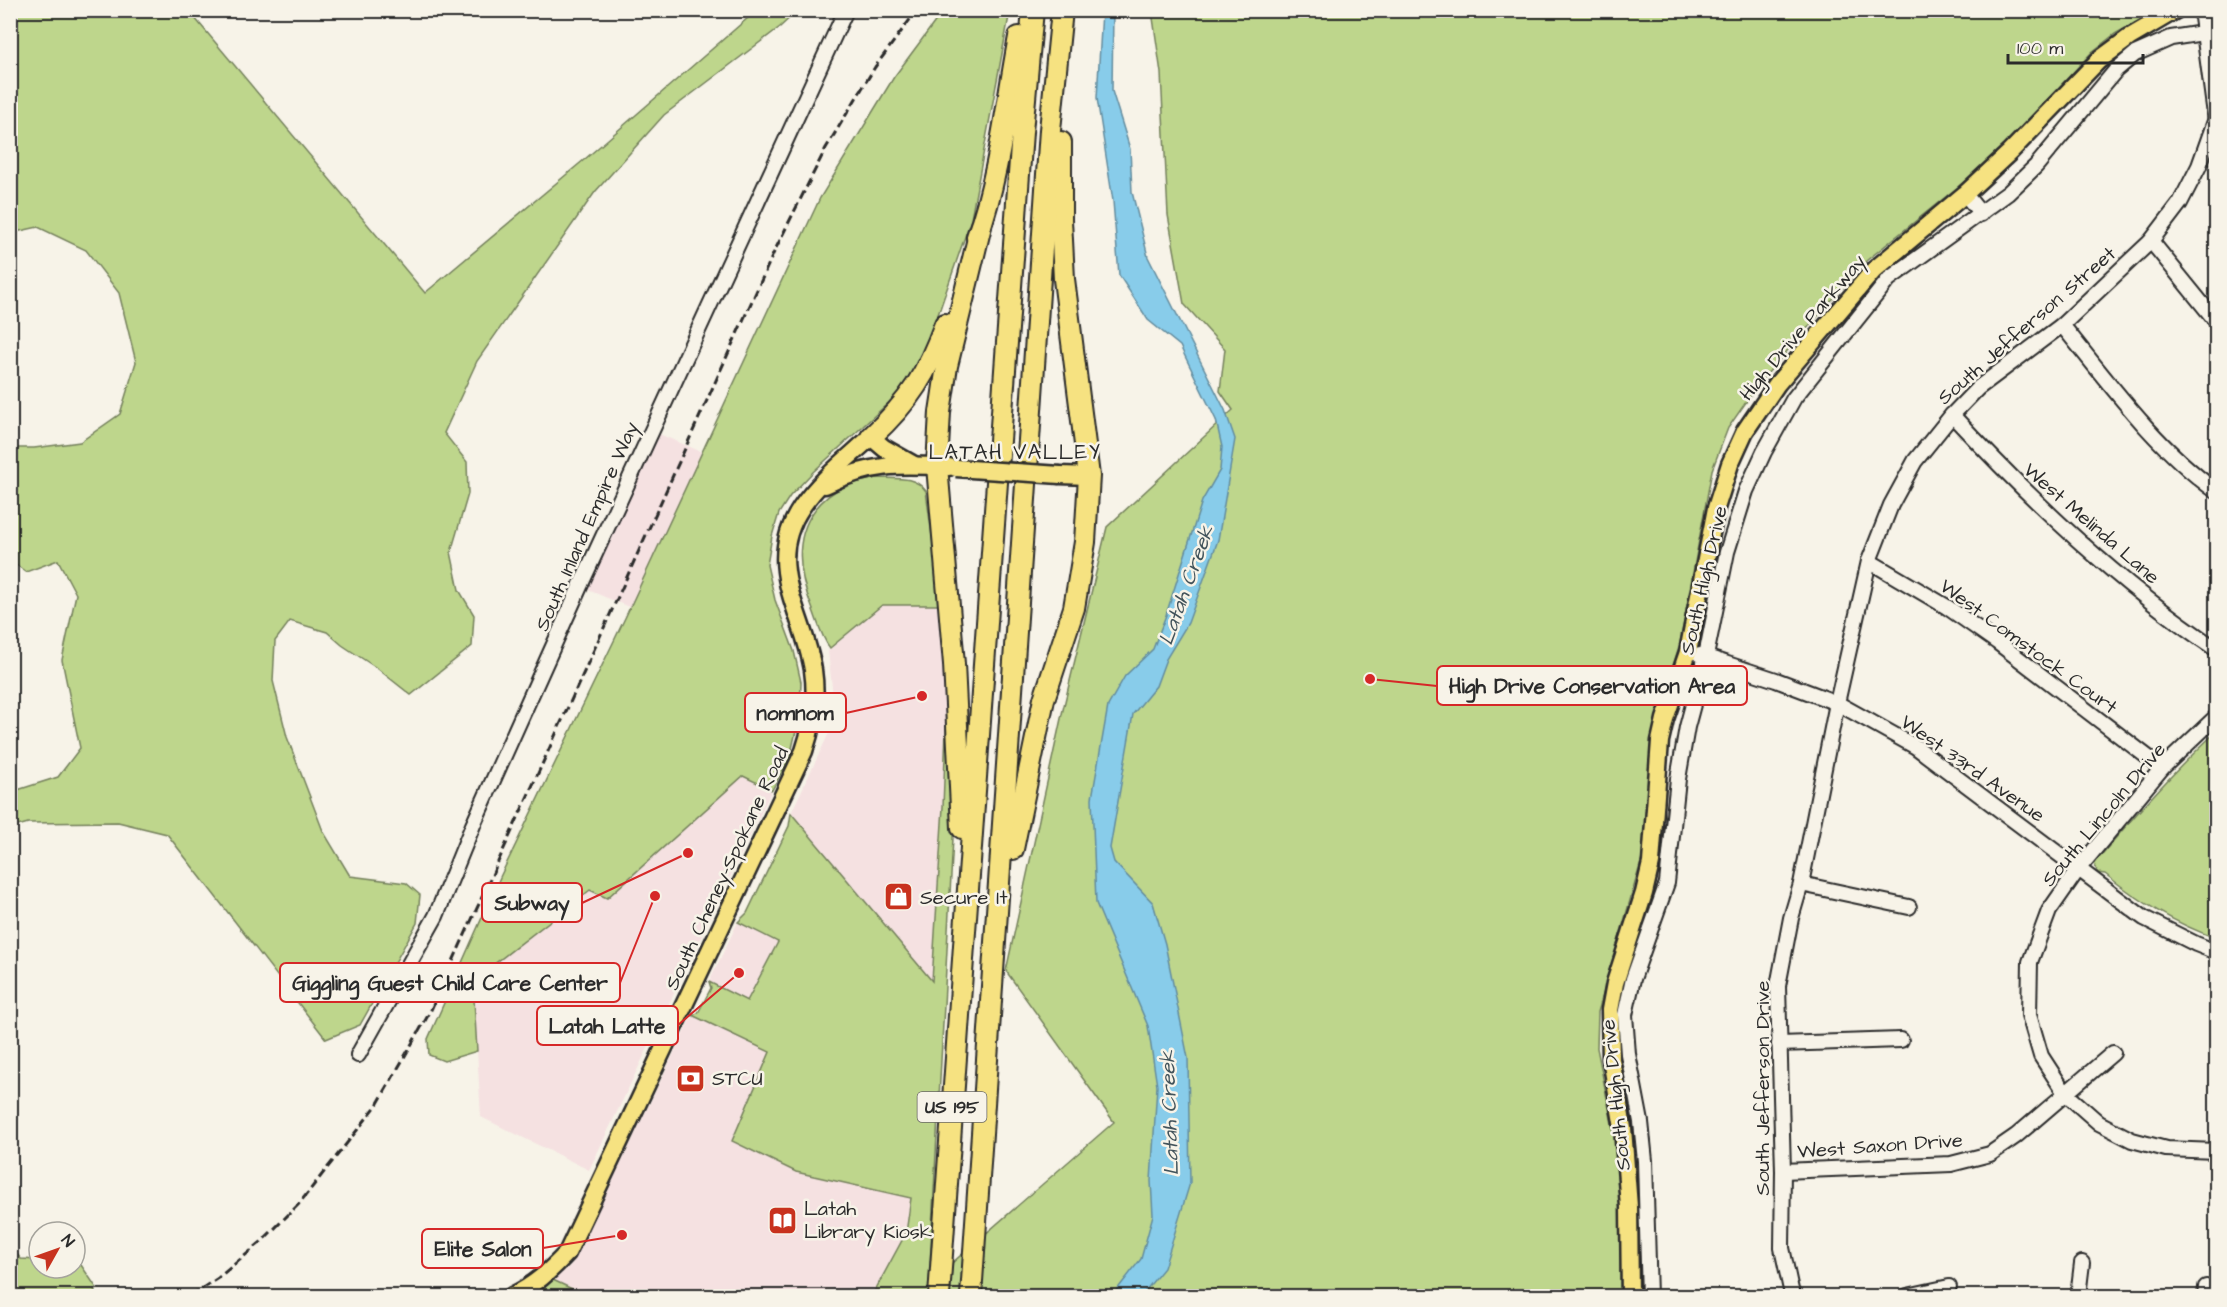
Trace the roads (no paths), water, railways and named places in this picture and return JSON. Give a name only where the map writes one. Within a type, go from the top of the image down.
[{"type":"highway","points":[[967,918],[946,467],[940,412],[947,366],[997,154],[1024,10]]},
{"type":"highway","name":"US 195","points":[[939,1296],[1022,132],[1033,10]]},
{"type":"highway","name":"US 195","points":[[971,1296],[998,925],[1050,130],[1062,10]]},
{"type":"highway","points":[[998,925],[1044,699],[1074,608],[1085,542],[1089,476],[1067,307],[1061,220],[1061,129],[1071,10]]},
{"type":"highway","points":[[871,437],[906,401],[928,367],[981,226]]},
{"type":"main road","name":"High Drive Parkway","points":[[1688,652],[1716,508],[1730,464],[1745,431],[1777,384],[1874,270],[1965,194],[2009,153],[2099,60],[2115,47],[2176,10]]},
{"type":"main road","name":"South Cheney-Spokane Road","points":[[512,1296],[526,1290],[545,1276],[567,1253],[804,751],[812,722],[813,672],[786,579],[784,556],[795,519],[827,477],[871,437],[884,448],[914,465]]},
{"type":"main road","name":"South Cheney-Spokane Road","points":[[816,490],[868,468],[914,465],[1089,476]]},
{"type":"main road","name":"South High Drive","points":[[1630,1296],[1629,1207],[1623,1128],[1611,1059],[1610,1010],[1615,983],[1652,863],[1660,741],[1665,719],[1688,652]]},
{"type":"street","name":"South Inland Empire Way","points":[[358,1055],[436,916],[482,805],[582,582],[846,10]]},
{"type":"street","points":[[2201,10],[2210,31],[2216,122]]},
{"type":"street","name":"South High Drive","points":[[1650,1296],[1645,1161],[1641,1122],[1628,1054],[1625,1015],[1633,979],[1667,883],[1678,779],[1687,727],[1706,656],[1727,552],[1746,491],[1764,452],[1794,398],[1888,279],[2008,193],[2036,166],[2116,70],[2135,54],[2171,38],[2210,31]]},
{"type":"street","points":[[2046,115],[2064,133]]},
{"type":"street","name":"South Jefferson Street","points":[[1837,704],[1869,561],[1891,505],[1915,461],[1952,415],[1986,382],[2062,325],[2151,241],[2180,203],[2199,166],[2216,122]]},
{"type":"street","points":[[1965,194],[1981,214]]},
{"type":"street","points":[[2151,241],[2217,321]]},
{"type":"street","points":[[2062,325],[2143,423],[2188,471],[2217,491]]},
{"type":"street","points":[[1777,384],[1794,398]]},
{"type":"street","name":"West Melinda Lane","points":[[1952,415],[2013,480],[2079,542],[2140,592],[2217,649]]},
{"type":"street","name":"West Comstock Court","points":[[1869,561],[1947,607],[1997,642],[2162,768]]},
{"type":"street","name":"West 33rd Avenue","points":[[1688,652],[1776,680],[1837,704],[1916,747],[2144,918],[2196,945],[2217,952]]},
{"type":"street","name":"South Jefferson Drive","points":[[1794,1296],[1782,1248],[1783,1171],[1779,986],[1791,918],[1802,884],[1837,704]]},
{"type":"street","name":"South Lincoln Drive","points":[[2217,717],[2162,768],[2079,868],[2049,911],[2030,962],[2030,1015],[2041,1056],[2065,1093],[2099,1123],[2132,1140],[2166,1149],[2217,1151]]},
{"type":"street","points":[[1802,884],[1909,907]]},
{"type":"street","points":[[1779,1044],[1901,1040]]},
{"type":"street","name":"West Saxon Drive","points":[[1783,1171],[1951,1164],[1990,1154],[2016,1136],[2113,1053]]},
{"type":"street","points":[[2078,1296],[2082,1263]]},
{"type":"street","points":[[1907,1296],[1949,1287]]},
{"type":"water","name":"Latah Creek","points":[[1113,10],[1112,91],[1130,149],[1132,192],[1148,257],[1225,410],[1235,439],[1218,540],[1188,623],[1166,659],[1156,686],[1133,714],[1110,848],[1114,862],[1153,903],[1165,944],[1188,1058],[1190,1183],[1164,1268],[1141,1296],[1112,1296],[1141,1259],[1153,1215],[1151,1181],[1157,1086],[1148,1026],[1096,903],[1092,798],[1108,706],[1125,676],[1153,649],[1202,501],[1220,470],[1222,447],[1216,420],[1180,346],[1148,320],[1119,275],[1113,201],[1097,98],[1102,11]]},
{"type":"railway","points":[[190,1296],[218,1278],[260,1243],[298,1205],[377,1105],[430,1012],[775,250],[826,148],[875,67],[917,10]]},
{"type":"place","name":"High Drive Conservation Area","points":[[1370,679]]},
{"type":"place","name":"nomnom","points":[[922,696]]},
{"type":"place","name":"Subway","points":[[688,853]]},
{"type":"place","name":"Giggling Guest Child Care Center","points":[[655,896]]},
{"type":"place","name":"Secure It","points":[[899,897]]},
{"type":"place","name":"Latah Latte","points":[[739,973]]},
{"type":"place","name":"STCU","points":[[691,1078]]},
{"type":"place","name":"Latah Library Kiosk","points":[[783,1220]]},
{"type":"place","name":"Elite Salon","points":[[622,1235]]},
{"type":"district","name":"LATAH VALLEY","points":[[1015,452]]}]
